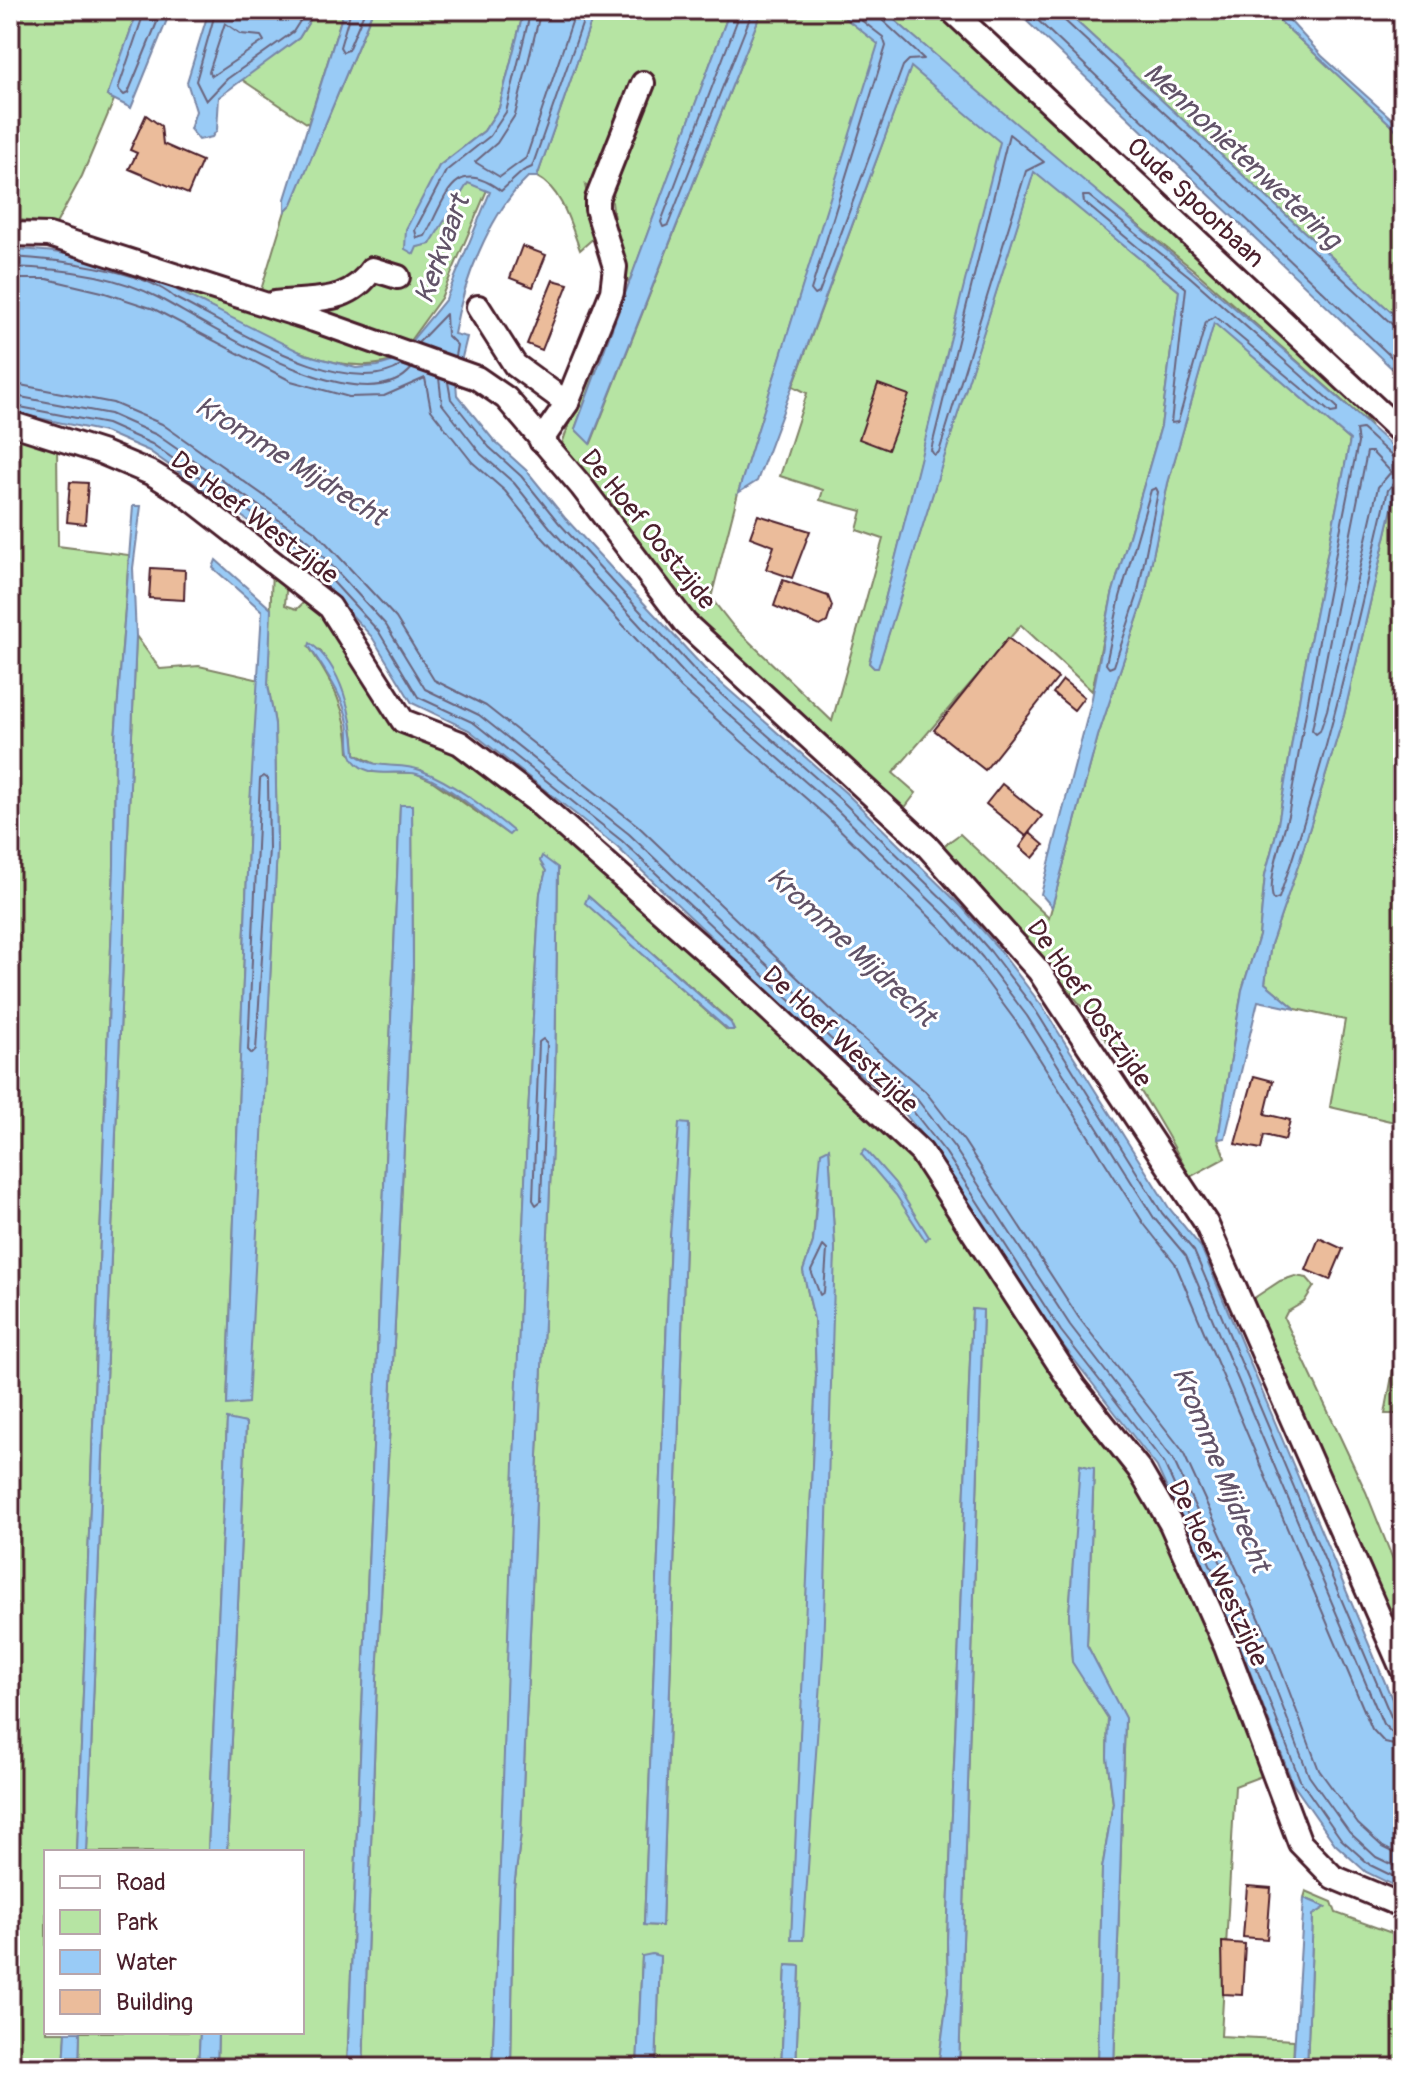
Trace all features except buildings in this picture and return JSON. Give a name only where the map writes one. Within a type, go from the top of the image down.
[{"type":"street","name":"Oude Spoorbaan","points":[[951,10],[1403,434]]},
{"type":"street","points":[[10,234],[49,235],[266,304],[477,378],[506,398],[541,441],[567,403],[612,292],[615,267],[597,209],[597,199],[643,83]]},
{"type":"street","points":[[266,304],[344,296],[361,287],[372,269],[398,277]]},
{"type":"street","points":[[478,307],[515,365],[567,403]]},
{"type":"street","name":"De Hoef Westzijde","points":[[10,423],[101,452],[153,474],[184,493],[330,607],[403,721],[460,743],[535,800],[726,969],[921,1152],[1074,1387],[1139,1469],[1171,1524],[1226,1647],[1300,1843],[1333,1877],[1403,1906]]},
{"type":"street","name":"De Hoef Oostzijde","points":[[541,441],[582,487],[685,623],[926,845],[1039,971],[1206,1223],[1403,1671]]},
{"type":"green space","points":[[10,10],[138,10],[107,96],[114,100],[82,176],[56,224],[10,219]]},
{"type":"green space","points":[[316,10],[344,10],[308,124],[241,79],[299,38]]},
{"type":"green space","points":[[373,10],[524,10],[499,108],[484,131],[439,166],[417,247],[430,244],[461,188],[468,182],[487,190],[441,298],[409,342],[261,290],[285,211],[292,203]]},
{"type":"green space","points":[[595,10],[730,10],[629,284],[617,246],[612,202],[585,185],[596,236],[580,250],[559,199],[537,177]]},
{"type":"green space","points":[[762,10],[835,10],[879,44],[738,493],[711,598],[733,626],[832,721],[883,539],[857,530],[862,511],[820,500],[823,490],[780,476],[807,393],[793,386],[911,66],[1001,142],[869,663],[874,668],[878,667],[1034,171],[1179,291],[1161,426],[1112,595],[1092,691],[1021,625],[893,773],[916,793],[903,810],[673,598],[600,507],[604,495],[596,485],[582,482],[565,458],[562,444],[589,367],[596,371],[575,429],[591,443]]},
{"type":"green space","points":[[883,10],[936,10],[1354,401],[1371,426],[1194,270],[1037,144]]},
{"type":"green space","points":[[1064,10],[1268,10],[1403,136],[1403,323]]},
{"type":"green space","points":[[171,283],[351,341],[395,360],[369,365],[341,363],[313,356],[256,332],[178,291]]},
{"type":"green space","points":[[1214,322],[1350,440],[1304,671],[1277,830],[1265,875],[1259,936],[1242,990],[1218,1139],[1225,1158],[1190,1177],[1138,1087],[1078,1002],[1012,922],[942,847],[960,834],[1049,918],[1098,736],[1144,599],[1168,483]]},
{"type":"green space","points":[[14,437],[57,445],[58,546],[129,555],[115,739],[114,866],[77,1850],[44,1850],[44,2034],[66,2034],[64,2068],[10,2068],[10,454]]},
{"type":"green space","points":[[1403,489],[1403,1124],[1330,1107],[1345,1020],[1296,1009],[1265,983],[1271,944],[1344,715],[1396,491]]},
{"type":"green space","points":[[272,567],[287,579],[285,605],[297,609],[307,599],[320,608],[395,725],[464,755],[560,826],[910,1144],[1166,1525],[1267,1774],[1235,1786],[1221,2036],[1294,2040],[1293,2068],[1114,2068],[1125,1719],[1087,1645],[1094,1469],[1081,1465],[1069,1614],[1072,1661],[1108,1718],[1107,1757],[1113,1803],[1102,1869],[1098,2068],[959,2068],[983,1311],[972,1309],[947,1941],[948,1992],[938,2068],[796,2068],[800,1966],[786,1965],[781,2068],[656,2068],[660,1956],[642,1956],[637,2068],[511,2068],[514,1887],[521,1833],[555,1077],[558,868],[542,857],[540,861],[546,871],[540,893],[525,1186],[492,2068],[363,2068],[377,1678],[413,968],[412,805],[400,806],[347,2068],[217,2068],[218,2034],[304,2034],[304,1850],[227,1850],[246,1423],[227,1420],[208,1850],[87,1850],[136,636],[160,669],[199,666],[260,680],[249,820],[227,1404],[247,1403],[277,849],[275,724],[268,685]],"holes":[[[309,647],[320,650],[339,687],[352,726],[355,754],[375,764],[421,770],[509,835],[431,780],[415,773],[372,772],[349,753],[342,710],[332,685]],[[589,897],[731,1022],[727,1030],[586,903]],[[689,1125],[662,1926],[644,1925],[670,1236]],[[829,1148],[835,1249],[792,1940],[816,1375],[814,1319],[803,1271],[813,1242],[817,1188]]]},
{"type":"green space","points":[[1295,1276],[1307,1278],[1314,1286],[1304,1302],[1287,1312],[1284,1318],[1366,1492],[1398,1572],[1403,1587],[1403,1644],[1251,1300],[1280,1281]]},
{"type":"green space","points":[[1403,1316],[1403,1414],[1385,1414]]},
{"type":"green space","points":[[1306,1891],[1332,1902],[1336,1913],[1403,1937],[1403,2068],[1307,2068],[1313,1915],[1326,1907],[1304,1898]]},
{"type":"green space","points":[[80,2034],[200,2034],[198,2068],[79,2068]]},
{"type":"water","points":[[138,10],[171,10],[131,108],[107,96]]},
{"type":"water","points":[[209,10],[244,10],[247,17],[262,18],[270,10],[316,10],[299,38],[219,97],[217,130],[212,137],[199,140],[190,129],[196,111],[187,82]]},
{"type":"water","points":[[344,10],[373,10],[292,204],[285,211],[285,199]]},
{"type":"water","name":"Kromme Mijdrecht","points":[[524,10],[595,10],[537,177],[528,177],[501,210],[471,272],[454,334],[467,337],[456,382],[457,395],[495,442],[527,471],[565,518],[704,668],[846,793],[962,907],[997,947],[1042,1006],[1169,1208],[1201,1247],[1403,1725],[1403,1890],[1366,1872],[1335,1844],[1293,1784],[1244,1657],[1157,1467],[1055,1335],[939,1157],[902,1110],[824,1044],[617,847],[469,730],[412,703],[372,637],[298,556],[149,451],[105,432],[10,412],[10,249],[72,255],[171,283],[178,291],[304,354],[356,368],[395,361],[446,299],[490,192],[468,183],[430,244],[417,247],[414,254],[405,249],[406,229],[439,166],[484,131],[499,108]]},
{"type":"water","points":[[730,10],[762,10],[590,444],[575,429]]},
{"type":"water","points":[[835,10],[883,10],[1275,342],[1403,456],[1403,489],[1396,491],[1344,715],[1271,944],[1265,983],[1296,1009],[1258,1001],[1225,1138],[1218,1139],[1242,990],[1259,936],[1265,875],[1277,830],[1304,671],[1350,440],[1214,323],[1168,483],[1144,599],[1098,736],[1052,907],[1041,894],[1091,703],[1112,595],[1161,426],[1179,291],[1034,172],[878,668],[874,668],[869,663],[1000,142],[911,67],[757,481],[738,493],[878,44]]},
{"type":"water","points":[[1015,10],[1064,10],[1403,323],[1403,379]]},
{"type":"water","points":[[1268,10],[1280,10],[1322,56],[1403,129],[1403,136]]},
{"type":"water","points":[[133,506],[141,506],[133,568],[136,636],[87,1850],[77,1850],[114,866],[115,739]]},
{"type":"water","points":[[216,560],[271,609],[268,685],[275,724],[277,849],[248,1403],[227,1405],[249,820],[262,611],[213,568]]},
{"type":"water","points":[[310,643],[338,678],[352,724],[355,754],[371,763],[412,767],[433,775],[469,797],[513,831],[509,835],[428,778],[410,773],[370,771],[357,764],[350,750],[348,723],[342,702]]},
{"type":"water","points":[[400,805],[412,805],[413,968],[377,1678],[363,2068],[347,2068]]},
{"type":"water","points":[[542,856],[558,868],[555,1077],[521,1833],[514,1887],[511,2068],[492,2068],[525,1186],[540,893],[546,871],[540,861]]},
{"type":"water","points":[[588,896],[731,1023],[734,1030],[728,1030],[585,903]]},
{"type":"water","points":[[679,1123],[689,1124],[662,1926],[644,1925],[670,1236]]},
{"type":"water","points":[[829,1148],[835,1249],[823,1653],[803,1940],[791,1940],[816,1375],[814,1319],[803,1271],[813,1242],[821,1152]]},
{"type":"water","points":[[865,1149],[895,1183],[929,1237],[925,1240],[896,1195],[861,1154]]},
{"type":"water","points":[[972,1309],[983,1310],[959,2068],[938,2068],[948,1992],[947,1941]]},
{"type":"water","points":[[227,1419],[246,1423],[227,1850],[208,1850]]},
{"type":"water","points":[[1080,1465],[1094,1468],[1087,1645],[1125,1718],[1114,2068],[1098,2068],[1102,1869],[1113,1803],[1107,1757],[1108,1718],[1072,1662],[1069,1614]]},
{"type":"water","points":[[1304,1898],[1326,1907],[1313,1915],[1307,2068],[1293,2068]]},
{"type":"water","points":[[642,1956],[660,1956],[656,2068],[637,2068]]},
{"type":"water","points":[[786,1965],[800,1966],[796,2068],[781,2068]]},
{"type":"water","points":[[66,2034],[80,2034],[79,2068],[64,2068]]},
{"type":"water","points":[[200,2034],[218,2034],[217,2068],[198,2068]]},
{"type":"water label","name":"Mennonietenwetering","points":[[1243,155]]},
{"type":"water label","name":"Kerkvaart","points":[[441,249]]}]
